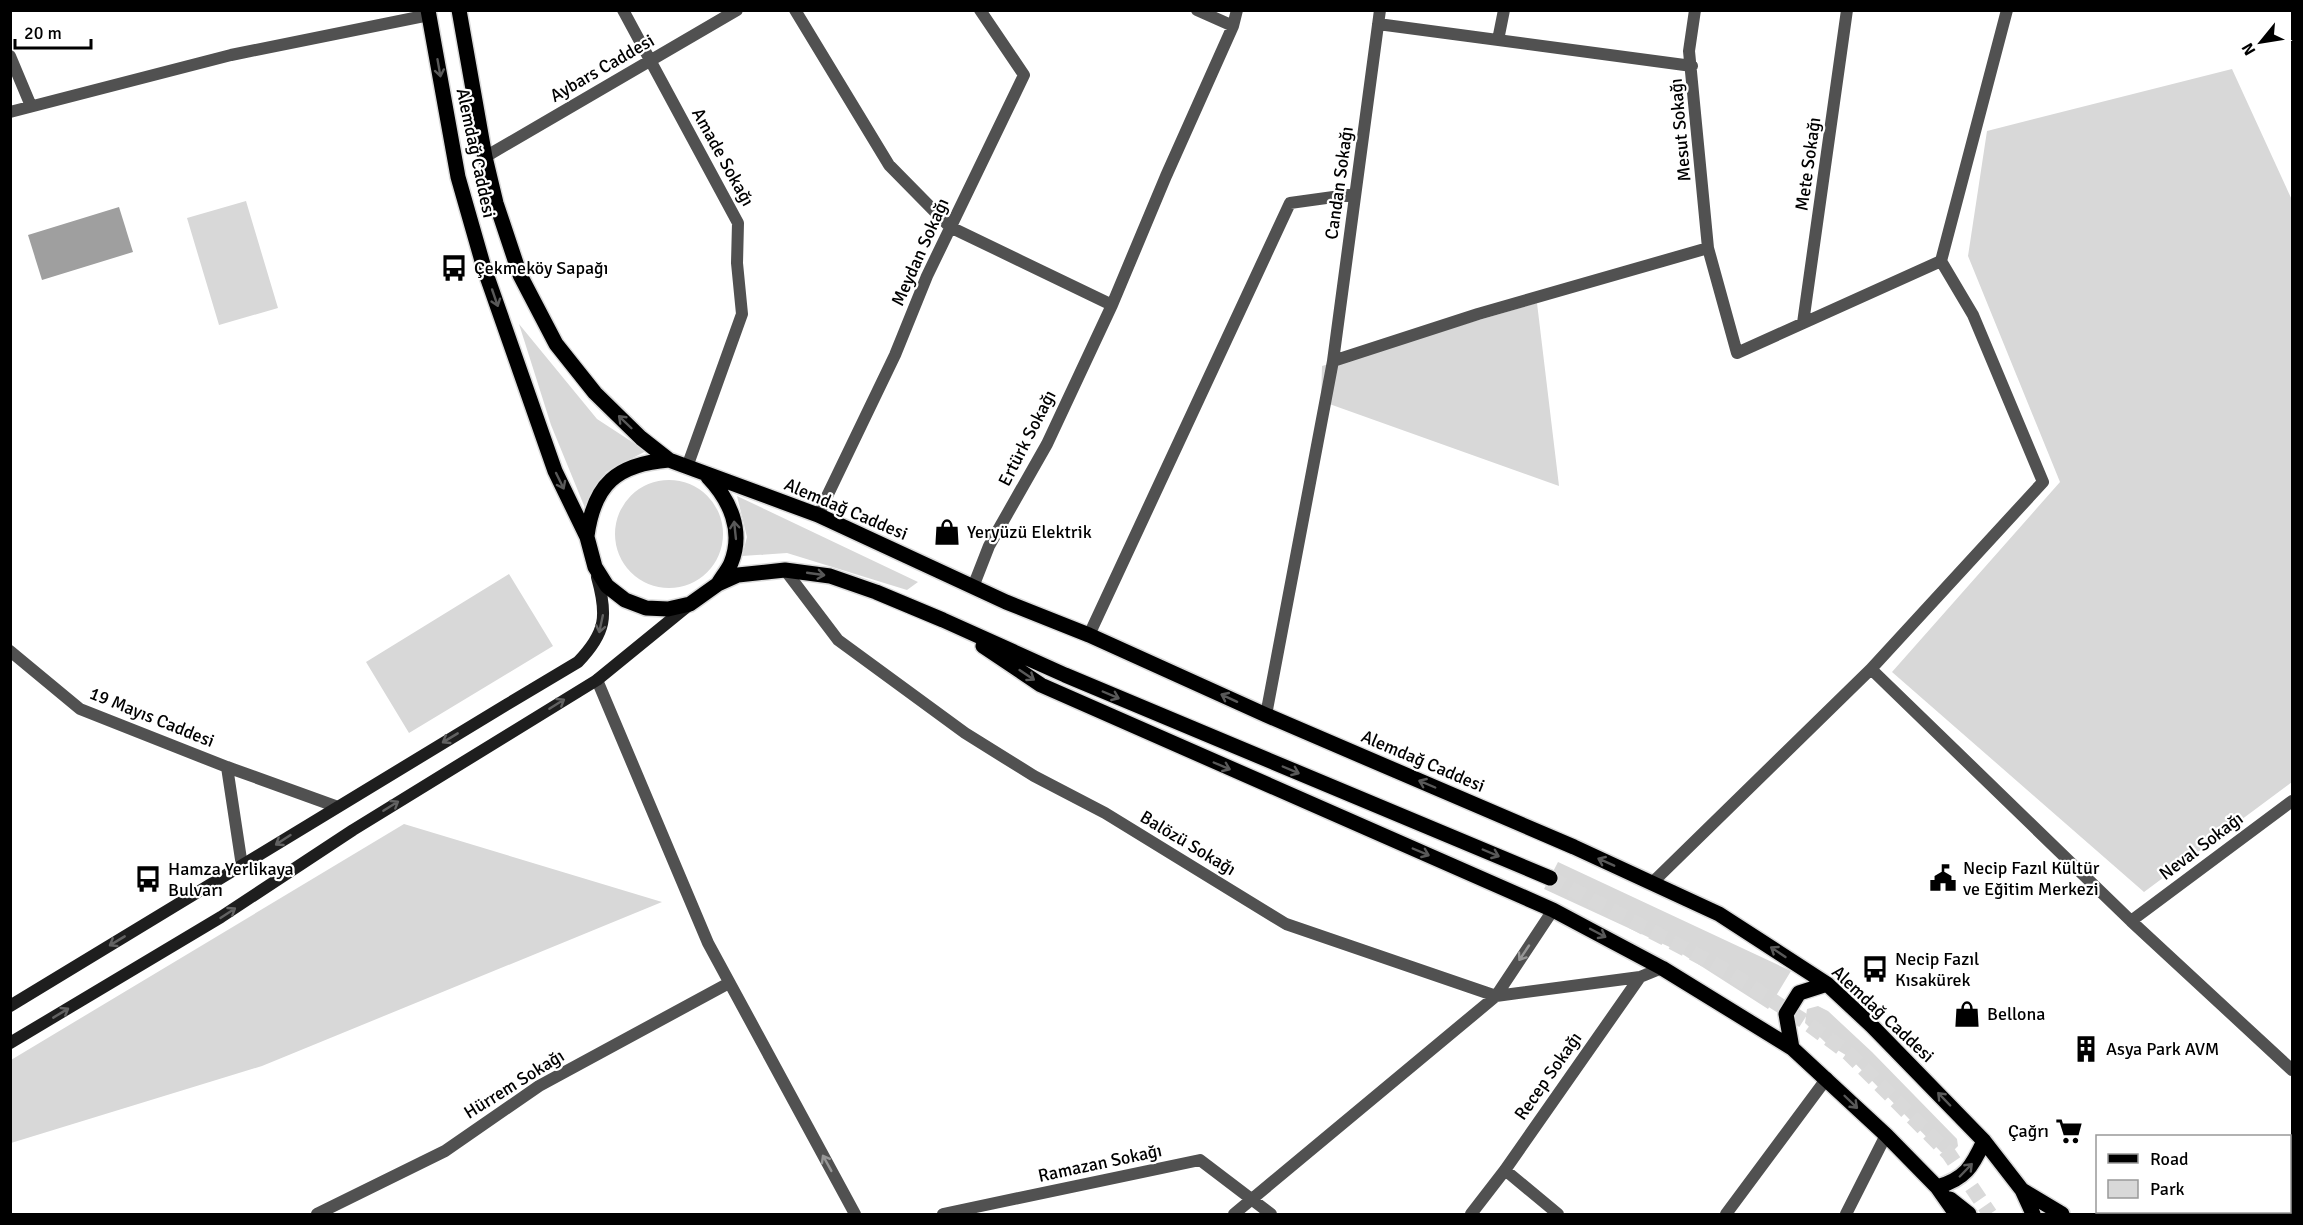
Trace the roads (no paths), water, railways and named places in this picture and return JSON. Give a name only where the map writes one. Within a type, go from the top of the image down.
[{"type":"main road","name":"Alemdağ Caddesi","points":[[459,10],[485,157],[496,203],[520,274],[556,344],[595,393],[641,438],[669,460],[818,514],[973,586],[1652,882],[1719,914],[1827,984],[1872,1026],[1984,1141],[2022,1190],[2033,1215]]},
{"type":"main road","name":"Alemdağ Caddesi","points":[[429,13],[458,177],[484,267],[555,471],[587,537],[595,567],[607,586],[625,600],[646,608],[668,609],[690,604],[718,584],[738,576],[785,570],[830,576],[943,620],[1065,675],[1550,878]]},
{"type":"main road","name":"Alemdağ Caddesi","points":[[587,537],[591,512],[602,489],[621,472],[644,462],[669,460]]},
{"type":"main road","name":"Alemdağ Caddesi","points":[[706,475],[723,492],[734,514],[736,539],[731,563],[718,584]]},
{"type":"main road","points":[[10,1005],[242,866],[335,806],[578,662],[593,646],[603,626],[604,602],[595,567]]},
{"type":"main road","points":[[10,1043],[221,917],[352,830],[597,680],[690,604]]},
{"type":"main road","name":"Alemdağ Caddesi","points":[[943,620],[1041,685],[1553,910],[1662,968],[1792,1048],[1886,1135],[1937,1187],[1956,1215]]},
{"type":"main road","points":[[1792,1048],[1786,1014],[1800,993],[1827,984]]},
{"type":"main road","points":[[1937,1187],[1951,1183],[1964,1175],[1975,1161],[1984,1141]]},
{"type":"main road","points":[[1937,1187],[1969,1215]]},
{"type":"main road","points":[[2022,1190],[2062,1215]]},
{"type":"street","name":"Amade Sokağı","points":[[623,10],[738,223],[737,263],[742,314],[687,467]]},
{"type":"street","name":"Aybars Caddesi","points":[[485,157],[737,10]]},
{"type":"street","points":[[795,10],[889,165],[950,228],[1112,305]]},
{"type":"street","name":"Meydan Sokağı","points":[[818,514],[895,355],[927,276],[1023,75],[980,10]]},
{"type":"street","points":[[1197,10],[1233,26]]},
{"type":"street","name":"Ertürk Sokağı","points":[[973,586],[989,546],[1047,444],[1112,305],[1233,26],[1237,10]]},
{"type":"street","name":"Candan Sokağı","points":[[1266,715],[1334,361],[1380,10]]},
{"type":"street","points":[[1498,40],[1504,10]]},
{"type":"street","name":"Mesut Sokağı","points":[[1695,10],[1689,51],[1708,248],[1737,353],[1803,323]]},
{"type":"street","name":"Mete Sokağı","points":[[1803,323],[1848,10]]},
{"type":"street","points":[[1652,882],[1871,669],[2043,482],[1973,315],[1941,261],[2007,10]]},
{"type":"street","points":[[10,112],[231,55],[429,13]]},
{"type":"street","points":[[1378,24],[1692,66]]},
{"type":"street","points":[[10,56],[31,106]]},
{"type":"street","points":[[1089,635],[1290,203],[1356,194]]},
{"type":"street","points":[[1334,361],[1478,314],[1708,248]]},
{"type":"street","points":[[1803,323],[1941,261]]},
{"type":"street","name":"Balözü Sokağı","points":[[785,570],[838,640],[965,733],[1034,776],[1105,813],[1286,924],[1496,996],[1640,976]]},
{"type":"street","name":"19 Mayıs Caddesi","points":[[10,651],[80,709],[227,767],[335,806]]},
{"type":"street","points":[[1871,669],[2132,921],[2292,1070]]},
{"type":"street","points":[[597,680],[708,943],[855,1215]]},
{"type":"street","points":[[227,767],[242,866]]},
{"type":"street","name":"Neval Sokağı","points":[[2132,921],[2292,801]]},
{"type":"street","points":[[1233,1215],[1496,996],[1553,910]]},
{"type":"street","points":[[1640,976],[1662,968]]},
{"type":"street","name":"Recep Sokağı","points":[[1470,1215],[1505,1170],[1640,976]]},
{"type":"street","name":"Hürrem Sokağı","points":[[317,1215],[445,1150],[539,1086],[729,983]]},
{"type":"street","points":[[1726,1215],[1827,1078]]},
{"type":"street","points":[[1846,1215],[1886,1135]]},
{"type":"street","name":"Ramazan Sokağı","points":[[943,1215],[1200,1160],[1251,1200]]},
{"type":"street","points":[[1505,1170],[1558,1215]]},
{"type":"street","points":[[1251,1200],[1271,1215]]},
{"type":"tunnel","points":[[1550,878],[1727,971],[1804,1021],[1848,1053],[1949,1154],[1990,1214]]},
{"type":"place","name":"Çekmeköy Sapağı","points":[[454,268]]},
{"type":"place","name":"Yeryüzü Elektrik","points":[[947,532]]},
{"type":"place","name":"Necip Fazıl Kültür ve Eğitim Merkezi","points":[[1943,878]]},
{"type":"place","name":"Hamza Yerlikaya Bulvarı","points":[[148,879]]},
{"type":"place","name":"Necip Fazıl Kısakürek","points":[[1875,969]]},
{"type":"place","name":"Bellona","points":[[1967,1014]]},
{"type":"place","name":"Asya Park AVM","points":[[2086,1049]]},
{"type":"place","name":"Çağrı","points":[[2069,1131]]}]
